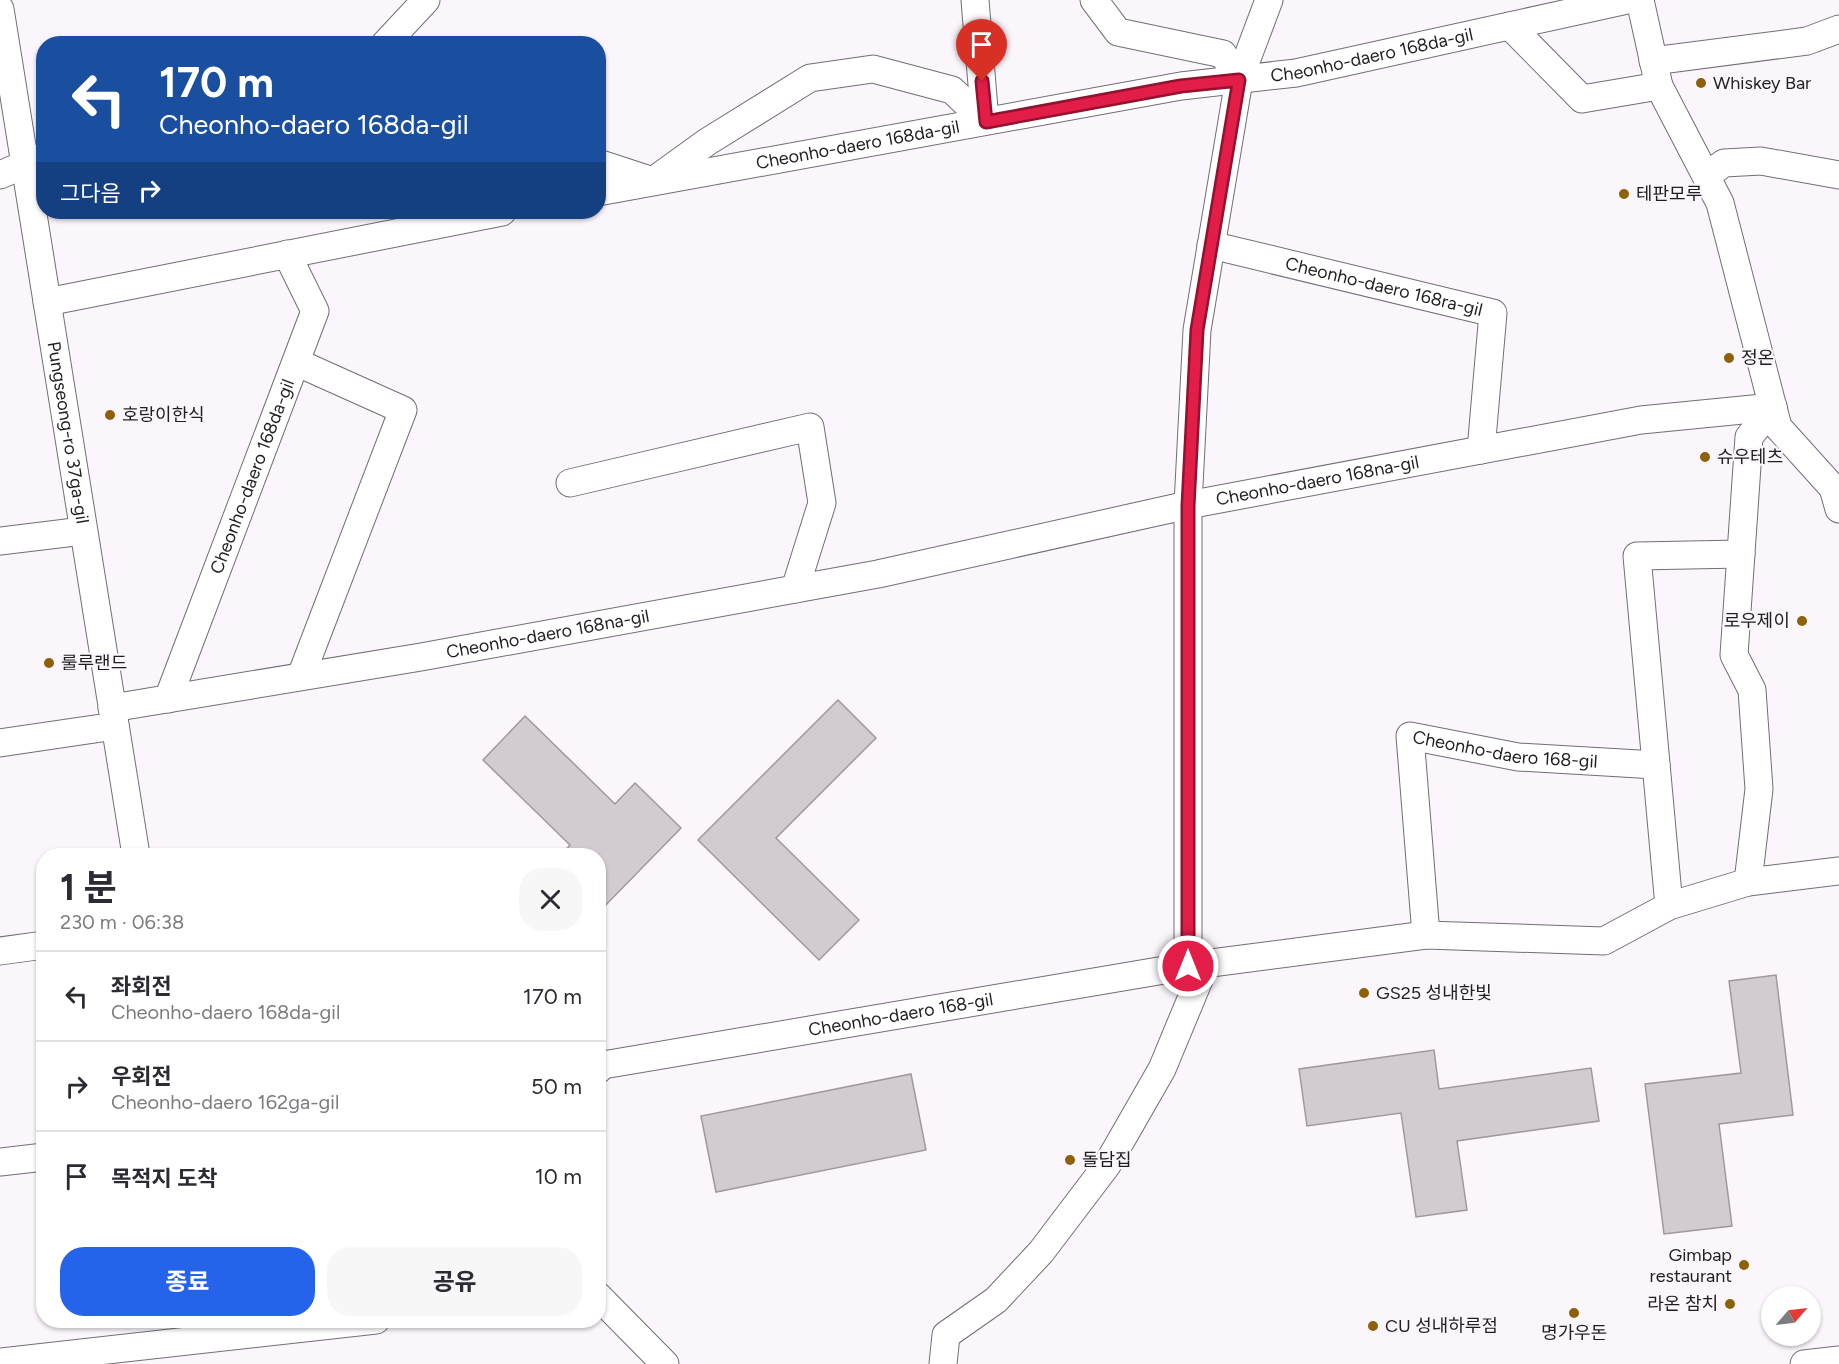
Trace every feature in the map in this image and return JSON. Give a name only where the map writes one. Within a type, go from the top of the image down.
[{"type":"street","points":[[392,36],[426,0]]},
{"type":"street","points":[[975,0],[986,122]]},
{"type":"street","points":[[1094,0],[1118,32],[1223,54],[1239,80]]},
{"type":"street","points":[[942,1364],[946,1335],[996,1300],[1034,1260],[1107,1165],[1162,1069],[1197,964],[1188,506],[1197,330],[1239,80],[1269,0]]},
{"type":"street","name":"Cheonho-daero 168da-gil","points":[[606,190],[1181,86],[1296,73],[1627,0]]},
{"type":"street","points":[[1640,0],[1656,74],[1720,202],[1778,427],[1833,488],[1839,509]]},
{"type":"street","name":"Pungseong-ro 37ga-gil","points":[[0,9],[34,160],[36,182]]},
{"type":"street","points":[[1510,26],[1582,99],[1656,74],[1807,41],[1839,30]]},
{"type":"street","points":[[653,181],[707,142],[810,78],[873,69],[952,90],[986,122]]},
{"type":"street","points":[[0,175],[34,160]]},
{"type":"street","points":[[1706,176],[1724,163],[1761,161],[1839,175]]},
{"type":"street","name":"Cheonho-daero 168da-gil","points":[[606,166],[653,181]]},
{"type":"street","name":"Pungseong-ro 37ga-gil","points":[[39,219],[47,302],[134,848]]},
{"type":"street","points":[[47,302],[466,219]]},
{"type":"street","name":"Cheonho-daero 168ra-gil","points":[[1211,245],[1493,314],[1481,450]]},
{"type":"street","name":"Cheonho-daero 168da-gil","points":[[168,699],[315,311],[287,254]]},
{"type":"street","points":[[296,362],[403,410],[301,676]]},
{"type":"street","points":[[1748,882],[1759,789],[1752,690],[1734,655],[1749,437],[1773,407]]},
{"type":"street","name":"Cheonho-daero 168na-gil","points":[[0,743],[113,717],[168,699],[421,657],[878,574],[1188,506],[1481,450],[1641,420],[1773,407]]},
{"type":"street","points":[[570,483],[810,427],[822,503],[795,589]]},
{"type":"street","points":[[0,541],[83,531]]},
{"type":"street","points":[[1669,906],[1637,556],[1741,554]]},
{"type":"street","name":"Cheonho-daero 168-gil","points":[[1426,935],[1410,736],[1518,757],[1656,765]]},
{"type":"street","name":"Cheonho-daero 168-gil","points":[[606,1064],[1197,964],[1426,935],[1604,941],[1669,906],[1748,882],[1839,871]]},
{"type":"street","points":[[0,951],[36,946]]},
{"type":"street","points":[[0,1162],[36,1157]]},
{"type":"street","points":[[606,1304],[665,1364]]},
{"type":"street","points":[[0,1362],[304,1328]]},
{"type":"street","points":[[1804,1364],[1839,1360]]},
{"type":"building","points":[[838,700],[876,738],[776,838],[859,920],[819,960],[698,840]]},
{"type":"building","points":[[525,716],[615,804],[635,783],[681,828],[606,905],[606,848],[567,848],[570,845],[483,760]]},
{"type":"building","points":[[1776,975],[1793,1115],[1719,1124],[1732,1226],[1664,1234],[1645,1084],[1741,1073],[1729,981]]},
{"type":"building","points":[[1434,1050],[1439,1089],[1591,1068],[1599,1121],[1457,1141],[1467,1210],[1416,1217],[1401,1113],[1307,1126],[1299,1069]]},
{"type":"building","points":[[911,1074],[926,1150],[716,1192],[701,1116]]},
{"type":"place","name":"Whiskey Bar","points":[[1701,83]]},
{"type":"place","name":"테판모루","points":[[1624,194]]},
{"type":"place","name":"정온","points":[[1729,358]]},
{"type":"place","name":"호랑이한식","points":[[110,415]]},
{"type":"place","name":"슈우테츠","points":[[1705,457]]},
{"type":"place","name":"로우제이","points":[[1802,621]]},
{"type":"place","name":"룰루랜드","points":[[49,663]]},
{"type":"place","name":"GS25 성내한빛","points":[[1364,993]]},
{"type":"place","name":"돌담집","points":[[1070,1160]]},
{"type":"place","name":"Gimbap restaurant","points":[[1744,1265]]},
{"type":"place","name":"라온 참치","points":[[1730,1304]]},
{"type":"place","name":"명가우돈","points":[[1574,1313]]},
{"type":"place","name":"CU 성내하루점","points":[[1373,1326]]},
{"type":"route","points":[[982,81],[986,122],[1181,86],[1239,80],[1197,330],[1188,506],[1188,966]]}]
